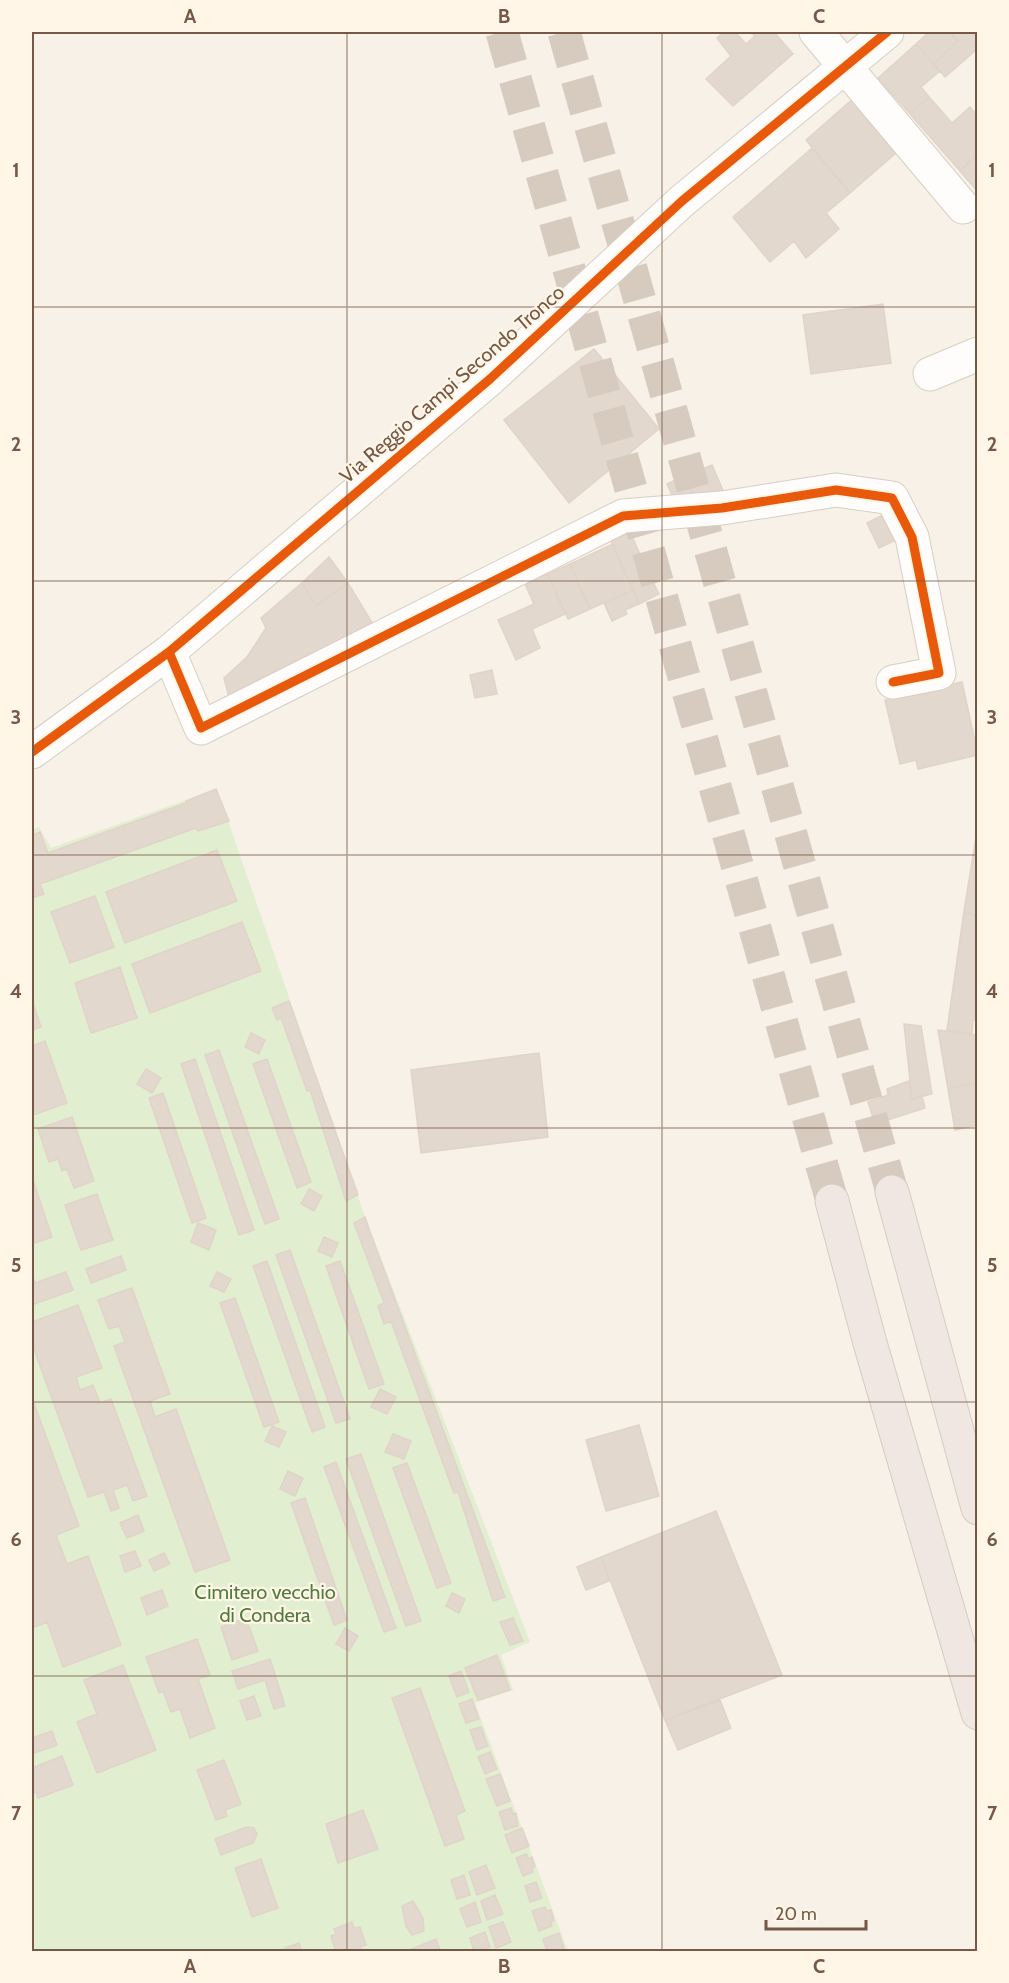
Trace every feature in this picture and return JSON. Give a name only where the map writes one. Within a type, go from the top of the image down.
[{"type":"highway","points":[[892,1192],[978,1508]]},
{"type":"highway","points":[[832,1201],[870,1343],[978,1713]]},
{"type":"street","points":[[816,32],[963,207]]},
{"type":"street","name":"Via Reggio Campi Secondo Tronco","points":[[32,752],[169,652],[490,379],[682,201],[887,32]]},
{"type":"street","points":[[930,374],[978,354]]},
{"type":"street","points":[[169,652],[201,728],[623,516],[722,508],[836,490],[892,498],[912,537],[939,673],[893,682]]},
{"type":"green space","name":"Cimitero vecchio di Condera","points":[[217,789],[364,1214],[530,1642],[501,1655],[513,1690],[475,1703],[568,1951],[32,1952],[32,830],[39,827],[51,848]]},
{"type":"building","points":[[724,32],[735,32],[746,44],[755,36],[751,32],[774,32],[793,54],[733,106],[706,79],[731,56],[717,38]]},
{"type":"building","points":[[929,32],[949,32],[958,41],[934,64],[916,44]]},
{"type":"building","points":[[949,32],[978,32],[978,52],[976,50],[945,77],[934,64],[958,41]]},
{"type":"building","points":[[916,44],[940,71],[921,87],[929,97],[910,114],[878,78]]},
{"type":"building","points":[[862,91],[897,152],[850,193],[806,140]]},
{"type":"building","points":[[929,97],[952,123],[970,107],[975,113],[978,112],[978,154],[960,171],[910,114]]},
{"type":"building","points":[[812,148],[850,193],[826,213],[839,229],[806,258],[794,241],[770,262],[733,217]]},
{"type":"building","points":[[978,154],[978,192],[960,171]]},
{"type":"building","points":[[883,304],[891,363],[811,374],[803,315]]},
{"type":"building","points":[[594,349],[659,429],[569,503],[504,420]]},
{"type":"building","points":[[712,465],[725,495],[698,506],[685,476]]},
{"type":"building","points":[[685,476],[694,497],[676,505],[667,484]]},
{"type":"building","points":[[887,513],[900,538],[879,548],[867,523]]},
{"type":"building","points":[[630,532],[649,574],[630,584],[611,541]]},
{"type":"building","points":[[613,544],[633,590],[590,609],[570,564]]},
{"type":"building","points":[[329,557],[348,583],[316,606],[302,583]]},
{"type":"building","points":[[570,564],[590,609],[568,619],[548,574]]},
{"type":"building","points":[[548,574],[565,614],[532,629],[540,648],[516,660],[498,620],[534,604],[525,584]]},
{"type":"building","points":[[649,574],[659,594],[639,604],[630,584]]},
{"type":"building","points":[[302,583],[316,606],[348,583],[374,626],[230,701],[224,678],[247,657],[266,628],[261,618]]},
{"type":"building","points":[[633,590],[639,604],[625,610],[627,614],[612,621],[604,603]]},
{"type":"building","points":[[492,670],[497,694],[475,698],[470,675]]},
{"type":"building","points":[[962,682],[978,755],[918,769],[916,760],[900,764],[885,700]]},
{"type":"building","points":[[216,789],[229,821],[198,831],[196,828],[40,884],[44,894],[32,898],[32,835],[40,832],[48,853],[186,803],[186,801]]},
{"type":"building","points":[[978,831],[978,917],[964,911]]},
{"type":"building","points":[[217,850],[237,901],[125,943],[106,892]]},
{"type":"building","points":[[95,896],[114,947],[70,963],[51,912]]},
{"type":"building","points":[[964,911],[978,917],[978,1020],[973,1020],[972,1034],[947,1030]]},
{"type":"building","points":[[242,922],[261,971],[150,1013],[132,964]]},
{"type":"building","points":[[120,967],[137,1018],[91,1033],[75,983]]},
{"type":"building","points":[[32,1000],[41,1027],[32,1030]]},
{"type":"building","points":[[289,1001],[358,1195],[346,1201],[310,1090],[307,1091],[281,1018],[277,1020],[272,1008]]},
{"type":"building","points":[[904,1024],[921,1026],[932,1094],[912,1099]]},
{"type":"building","points":[[938,1030],[978,1035],[978,1082],[948,1089]]},
{"type":"building","points":[[251,1033],[265,1040],[259,1054],[245,1047]]},
{"type":"building","points":[[45,1041],[67,1103],[33,1115],[32,1046]]},
{"type":"building","points":[[219,1050],[279,1219],[265,1224],[205,1055]]},
{"type":"building","points":[[539,1053],[548,1137],[421,1153],[411,1070]]},
{"type":"building","points":[[195,1059],[254,1230],[239,1235],[181,1064]]},
{"type":"building","points":[[267,1059],[311,1182],[297,1188],[253,1064]]},
{"type":"building","points":[[146,1069],[161,1078],[152,1093],[137,1084]]},
{"type":"building","points":[[909,1081],[912,1099],[922,1096],[925,1108],[875,1124],[868,1102],[888,1095],[887,1089]]},
{"type":"building","points":[[978,1082],[978,1125],[955,1130],[948,1089]]},
{"type":"building","points":[[163,1093],[206,1218],[192,1223],[149,1098]]},
{"type":"building","points":[[72,1117],[94,1181],[74,1188],[67,1169],[62,1171],[58,1159],[49,1162],[38,1129]]},
{"type":"building","points":[[32,1177],[52,1237],[32,1244]]},
{"type":"building","points":[[309,1189],[322,1196],[314,1211],[301,1204]]},
{"type":"building","points":[[97,1194],[113,1240],[81,1250],[65,1205]]},
{"type":"building","points":[[365,1217],[505,1597],[493,1601],[458,1492],[454,1493],[391,1321],[384,1324],[378,1306],[384,1303],[354,1223]]},
{"type":"building","points":[[198,1223],[216,1230],[209,1250],[191,1242]]},
{"type":"building","points":[[324,1237],[338,1243],[332,1257],[318,1251]]},
{"type":"building","points":[[290,1250],[350,1419],[336,1423],[276,1255]]},
{"type":"building","points":[[121,1256],[126,1270],[91,1283],[86,1269]]},
{"type":"building","points":[[267,1261],[325,1427],[312,1432],[253,1266]]},
{"type":"building","points":[[340,1261],[384,1384],[369,1389],[326,1266]]},
{"type":"building","points":[[66,1272],[73,1290],[32,1305],[32,1274],[35,1283]]},
{"type":"building","points":[[217,1272],[231,1279],[224,1292],[210,1286]]},
{"type":"building","points":[[132,1288],[170,1394],[150,1401],[155,1417],[176,1409],[230,1560],[195,1572],[114,1346],[125,1342],[119,1326],[109,1329],[98,1300]]},
{"type":"building","points":[[235,1298],[279,1422],[264,1427],[220,1303]]},
{"type":"building","points":[[78,1305],[102,1368],[76,1377],[80,1390],[93,1385],[100,1403],[111,1399],[147,1496],[133,1501],[127,1485],[113,1490],[119,1508],[111,1511],[104,1492],[88,1497],[32,1344],[32,1322]]},
{"type":"building","points":[[380,1389],[396,1397],[387,1414],[371,1407]]},
{"type":"building","points":[[32,1398],[79,1526],[56,1535],[67,1564],[88,1556],[121,1645],[63,1667],[47,1622],[35,1627],[32,1616]]},
{"type":"building","points":[[639,1425],[659,1496],[606,1511],[586,1440]]},
{"type":"building","points":[[272,1426],[286,1432],[279,1447],[265,1441]]},
{"type":"building","points":[[393,1434],[411,1441],[404,1459],[385,1452]]},
{"type":"building","points":[[361,1454],[421,1621],[406,1626],[346,1459]]},
{"type":"building","points":[[336,1462],[396,1628],[384,1632],[324,1467]]},
{"type":"building","points":[[407,1463],[451,1583],[437,1588],[393,1468]]},
{"type":"building","points":[[288,1471],[303,1478],[295,1496],[280,1489]]},
{"type":"building","points":[[305,1498],[347,1620],[334,1625],[291,1503]]},
{"type":"building","points":[[716,1511],[782,1675],[665,1720],[601,1557]]},
{"type":"building","points":[[138,1515],[144,1531],[127,1538],[120,1523]]},
{"type":"building","points":[[135,1551],[141,1566],[125,1572],[120,1556]]},
{"type":"building","points":[[164,1553],[170,1564],[154,1571],[149,1560]]},
{"type":"building","points":[[601,1557],[609,1581],[586,1590],[577,1567]]},
{"type":"building","points":[[162,1590],[168,1606],[147,1615],[141,1598]]},
{"type":"building","points":[[452,1593],[465,1599],[459,1613],[446,1606]]},
{"type":"building","points":[[246,1618],[258,1651],[232,1660],[221,1627]]},
{"type":"building","points":[[513,1618],[523,1641],[510,1645],[500,1622]]},
{"type":"building","points":[[345,1628],[358,1636],[349,1651],[336,1644]]},
{"type":"building","points":[[197,1639],[210,1675],[198,1679],[215,1728],[190,1738],[180,1709],[171,1712],[163,1691],[159,1693],[146,1657]]},
{"type":"building","points":[[497,1655],[510,1690],[478,1700],[465,1668]]},
{"type":"building","points":[[270,1659],[285,1706],[274,1709],[265,1680],[238,1689],[232,1671]]},
{"type":"building","points":[[123,1665],[156,1750],[97,1773],[77,1722],[97,1714],[84,1680]]},
{"type":"building","points":[[461,1671],[469,1692],[457,1697],[449,1676]]},
{"type":"building","points":[[420,1688],[465,1811],[456,1815],[464,1839],[445,1846],[392,1698]]},
{"type":"building","points":[[254,1696],[261,1716],[247,1720],[240,1701]]},
{"type":"building","points":[[472,1699],[479,1719],[466,1723],[459,1704]]},
{"type":"building","points":[[720,1700],[731,1728],[678,1750],[665,1720]]},
{"type":"building","points":[[481,1727],[488,1746],[477,1750],[470,1730]]},
{"type":"building","points":[[52,1731],[57,1745],[32,1754],[32,1738]]},
{"type":"building","points":[[490,1752],[497,1769],[485,1774],[478,1757]]},
{"type":"building","points":[[62,1756],[73,1785],[38,1798],[36,1792],[32,1794],[32,1768]]},
{"type":"building","points":[[224,1760],[241,1804],[225,1810],[227,1816],[216,1820],[197,1770]]},
{"type":"building","points":[[500,1774],[510,1801],[497,1806],[486,1779]]},
{"type":"building","points":[[511,1808],[513,1814],[516,1813],[518,1826],[505,1830],[499,1812]]},
{"type":"building","points":[[363,1810],[378,1849],[338,1863],[326,1824]]},
{"type":"building","points":[[247,1827],[254,1828],[257,1834],[253,1843],[221,1855],[215,1839]]},
{"type":"building","points":[[522,1828],[529,1846],[512,1853],[505,1835]]},
{"type":"building","points":[[526,1854],[529,1859],[532,1857],[535,1867],[532,1868],[533,1872],[523,1876],[516,1858]]},
{"type":"building","points":[[261,1859],[278,1908],[252,1917],[235,1868]]},
{"type":"building","points":[[486,1865],[495,1888],[477,1895],[469,1872]]},
{"type":"building","points":[[464,1875],[470,1895],[457,1899],[451,1880]]},
{"type":"building","points":[[536,1882],[542,1898],[530,1902],[525,1886]]},
{"type":"building","points":[[495,1895],[503,1914],[487,1920],[481,1901]]},
{"type":"building","points":[[413,1901],[423,1918],[424,1931],[412,1935],[406,1926],[402,1906]]},
{"type":"building","points":[[475,1902],[481,1922],[467,1927],[460,1909]]},
{"type":"building","points":[[545,1907],[547,1911],[551,1910],[554,1921],[551,1922],[552,1926],[539,1931],[532,1911]]},
{"type":"building","points":[[352,1922],[354,1928],[360,1927],[366,1945],[360,1947],[362,1952],[336,1952],[331,1936],[336,1934],[334,1929]]},
{"type":"building","points":[[503,1922],[511,1942],[496,1948],[489,1927]]},
{"type":"building","points":[[485,1932],[490,1947],[474,1952],[470,1938]]},
{"type":"building","points":[[559,1933],[565,1952],[547,1952],[543,1939]]},
{"type":"building","points":[[436,1939],[441,1952],[409,1952],[409,1950]]},
{"type":"building","points":[[299,1943],[302,1952],[286,1952],[285,1948]]},
{"type":"tunnel","points":[[502,32],[832,1201]]},
{"type":"tunnel","points":[[564,32],[892,1192]]},
{"type":"cycle path","points":[[32,752],[169,652],[490,379],[682,201],[887,32]]},
{"type":"cycle path","points":[[169,652],[201,728],[623,516],[722,508],[836,490],[892,498],[912,537],[939,673],[893,682]]}]
